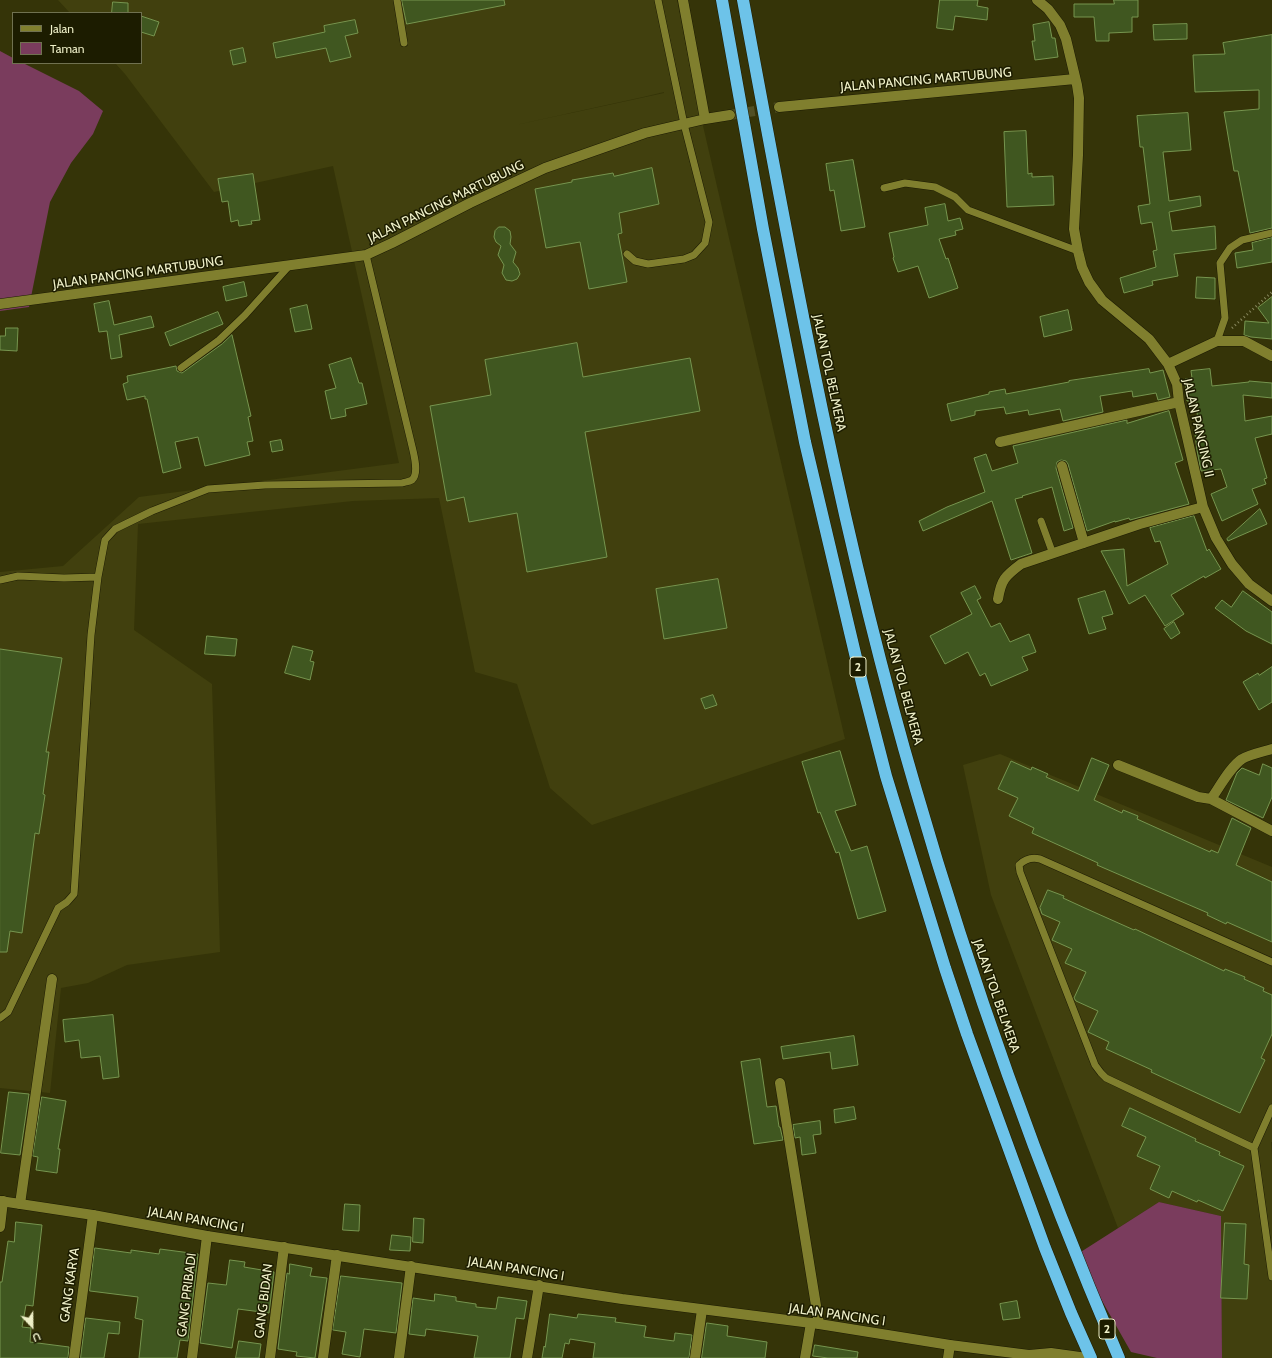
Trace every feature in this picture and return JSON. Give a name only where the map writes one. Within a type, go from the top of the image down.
[{"type":"highway","name":"2","points":[[722,0],[763,229],[806,442],[862,683],[886,776],[945,968],[965,1027],[1045,1248],[1091,1358]]},
{"type":"highway","name":"JALAN TOL BELMERA","points":[[743,0],[813,371],[843,508],[899,731],[950,903],[986,1014],[1063,1222],[1119,1358]]},
{"type":"street","points":[[683,0],[705,119]]},
{"type":"street","name":"JALAN PANCING II","points":[[1037,0],[1048,9],[1060,25],[1072,58],[1077,85],[1078,98],[1074,229],[1082,267],[1102,300],[1149,339],[1168,364],[1177,384],[1179,402],[1203,507],[1216,538],[1232,564],[1249,584],[1272,601]]},
{"type":"street","name":"JALAN PANCING MARTUBUNG","points":[[779,106],[1075,79]]},
{"type":"street","name":"JALAN PANCING MARTUBUNG","points":[[0,304],[366,255],[392,244],[470,203],[545,168],[645,133],[705,119],[730,115]]},
{"type":"street","points":[[1168,364],[1217,341],[1244,341],[1272,356]]},
{"type":"street","points":[[1000,442],[1179,402]]},
{"type":"street","points":[[1062,466],[1084,543]]},
{"type":"street","points":[[998,599],[1000,585],[1008,573],[1021,564],[1140,524],[1203,507]]},
{"type":"street","points":[[1210,800],[1232,769],[1241,760],[1251,755],[1272,749]]},
{"type":"street","points":[[1118,765],[1198,797],[1210,800],[1272,831]]},
{"type":"street","points":[[20,1204],[52,979]]},
{"type":"street","points":[[780,1083],[815,1324],[805,1358]]},
{"type":"street","points":[[0,1227],[2,1201]]},
{"type":"street","name":"JALAN PANCING I","points":[[2,1201],[93,1215],[207,1236],[702,1310],[815,1324],[1031,1357],[1051,1353],[1087,1358]]},
{"type":"street","name":"GANG KARYA","points":[[74,1358],[93,1215]]},
{"type":"street","name":"GANG PRIBADI","points":[[192,1358],[207,1236]]},
{"type":"street","name":"GANG BIDAN","points":[[270,1358],[284,1247]]},
{"type":"street","points":[[323,1358],[338,1255]]},
{"type":"street","points":[[399,1358],[411,1266]]},
{"type":"street","points":[[527,1358],[539,1285]]},
{"type":"street","points":[[695,1358],[702,1310]]},
{"type":"street","points":[[948,1358],[950,1345]]},
{"type":"lane","points":[[396,0],[404,43]]},
{"type":"lane","points":[[627,254],[635,261],[648,264],[684,259],[694,255],[705,243],[709,222],[684,124],[658,0]]},
{"type":"lane","points":[[884,188],[904,183],[935,187],[955,196],[968,210],[1078,251]]},
{"type":"lane","points":[[1217,341],[1225,318],[1220,263],[1230,248],[1242,240],[1272,234]]},
{"type":"lane","points":[[0,1018],[8,1012],[58,908],[67,902],[74,894],[91,635],[98,577],[105,540],[115,529],[152,511],[208,489],[265,485],[402,483],[411,480],[415,475],[416,470],[411,442],[366,255]]},
{"type":"lane","points":[[181,368],[220,340],[245,315],[289,266]]},
{"type":"lane","points":[[1041,521],[1053,554]]},
{"type":"lane","points":[[0,580],[18,576],[64,578],[98,577]]},
{"type":"lane","points":[[1254,1148],[1106,1078],[1100,1073],[1095,1065],[1034,909],[1020,872],[1019,865],[1023,861],[1030,858],[1040,859],[1272,962]]},
{"type":"lane","points":[[1272,1108],[1254,1148],[1272,1277]]},
{"type":"path","points":[[1217,341],[1272,292]]},
{"type":"shaded area","points":[[58,0],[677,0],[694,87],[845,739],[592,825],[550,788],[517,684],[475,672],[439,498],[353,501],[138,524],[134,630],[212,684],[220,952],[127,965],[88,983],[61,988],[50,1093],[0,1088],[0,572],[63,566],[139,497],[399,463],[333,166],[214,192],[116,64],[142,64],[142,12],[69,12]],"holes":[[[664,92],[664,93],[511,126],[643,97]]]},
{"type":"shaded area","points":[[1000,754],[1272,867],[1272,1358],[1222,1358],[1221,1216],[1159,1202],[1118,1228],[991,895],[963,765]]},
{"type":"green space","points":[[0,51],[12,57],[12,64],[25,64],[79,91],[103,111],[93,134],[71,163],[50,202],[29,307],[0,311]]},
{"type":"green space","points":[[1159,1202],[1221,1216],[1222,1358],[1157,1358],[1131,1352],[1076,1255]]},
{"type":"building","points":[[402,0],[504,0],[505,5],[407,24]]},
{"type":"building","points":[[940,0],[978,0],[977,6],[988,8],[987,20],[955,16],[953,30],[937,28]]},
{"type":"building","points":[[1114,0],[1138,0],[1138,17],[1132,17],[1132,32],[1109,33],[1109,41],[1096,41],[1094,17],[1074,17],[1074,4],[1114,4]]},
{"type":"building","points":[[113,2],[128,3],[128,12],[112,12]]},
{"type":"building","points":[[142,16],[159,22],[154,36],[142,32]]},
{"type":"building","points":[[355,20],[358,33],[345,36],[351,57],[330,62],[326,48],[276,58],[273,43],[325,32],[324,26]]},
{"type":"building","points":[[1049,22],[1052,38],[1055,38],[1058,57],[1035,60],[1032,41],[1035,41],[1033,25]]},
{"type":"building","points":[[1187,24],[1187,39],[1154,40],[1153,25]]},
{"type":"building","points":[[1272,35],[1272,228],[1250,233],[1238,171],[1234,171],[1224,112],[1259,109],[1259,90],[1195,92],[1193,55],[1225,54],[1223,43]]},
{"type":"building","points":[[243,48],[246,62],[233,65],[230,51]]},
{"type":"building","points":[[1188,113],[1191,150],[1163,152],[1169,201],[1200,196],[1201,206],[1169,212],[1172,231],[1215,226],[1216,249],[1174,254],[1178,276],[1152,281],[1153,285],[1124,293],[1120,278],[1156,267],[1153,251],[1157,250],[1152,222],[1141,224],[1138,206],[1150,204],[1143,147],[1140,147],[1137,116]]},
{"type":"building","points":[[1026,131],[1028,174],[1032,173],[1032,177],[1053,176],[1054,205],[1007,207],[1004,132]]},
{"type":"building","points":[[853,160],[865,227],[841,231],[834,190],[830,191],[826,164]]},
{"type":"building","points":[[652,168],[659,204],[619,213],[622,233],[618,234],[627,282],[589,289],[580,242],[546,248],[535,189],[572,182],[572,180],[613,173],[614,176]]},
{"type":"building","points":[[253,174],[260,220],[251,221],[252,224],[239,226],[238,220],[231,222],[228,201],[222,202],[218,179]]},
{"type":"building","points":[[945,204],[948,221],[960,218],[963,229],[955,231],[956,235],[939,239],[946,259],[948,258],[958,288],[929,298],[918,266],[898,272],[893,258],[889,233],[928,225],[925,208]]},
{"type":"building","points":[[499,227],[505,227],[510,231],[510,244],[516,252],[513,262],[518,268],[520,274],[517,279],[512,281],[506,280],[502,273],[504,265],[498,255],[501,246],[496,242],[494,237],[495,231]]},
{"type":"building","points":[[1272,238],[1272,262],[1237,268],[1235,253],[1253,250],[1252,243]]},
{"type":"building","points":[[1197,277],[1215,278],[1215,299],[1196,298]]},
{"type":"building","points":[[244,282],[247,296],[226,301],[223,287]]},
{"type":"building","points":[[1272,297],[1272,339],[1244,335],[1245,321],[1269,323],[1258,308]]},
{"type":"building","points":[[109,301],[114,325],[151,316],[154,327],[119,335],[122,357],[111,359],[107,331],[99,332],[94,304]]},
{"type":"building","points":[[307,305],[312,329],[295,332],[290,309]]},
{"type":"building","points":[[1068,310],[1072,330],[1044,337],[1040,317]]},
{"type":"building","points":[[218,312],[223,324],[170,346],[165,333]]},
{"type":"building","points":[[6,328],[18,328],[17,351],[0,350],[0,336],[5,336]]},
{"type":"building","points":[[232,335],[251,416],[248,417],[253,441],[247,442],[250,455],[205,466],[198,437],[175,442],[181,468],[163,473],[147,399],[145,399],[145,396],[127,400],[123,384],[128,382],[127,376],[176,366],[177,371],[182,373]]},
{"type":"building","points":[[577,343],[583,377],[690,358],[700,411],[585,432],[607,557],[527,572],[517,513],[469,522],[464,497],[447,501],[430,406],[491,395],[485,360]]},
{"type":"building","points":[[351,358],[359,383],[362,383],[367,404],[345,409],[346,416],[331,419],[325,391],[336,388],[329,365]]},
{"type":"building","points":[[1149,369],[1150,373],[1163,370],[1170,397],[1158,400],[1156,393],[1133,397],[1132,391],[1100,396],[1103,412],[1063,421],[1060,409],[1029,415],[1028,410],[1006,414],[1004,407],[975,411],[975,415],[951,421],[947,404],[1005,389],[1006,394],[1069,381]]},
{"type":"building","points":[[1210,369],[1212,386],[1249,381],[1272,383],[1272,398],[1243,395],[1245,421],[1272,416],[1272,434],[1255,438],[1267,478],[1264,479],[1266,484],[1252,489],[1258,504],[1222,521],[1211,494],[1227,487],[1221,469],[1201,471],[1195,434],[1199,434],[1196,400],[1187,401],[1185,379],[1192,378],[1191,371]]},
{"type":"building","points":[[1169,411],[1183,460],[1175,463],[1189,504],[1130,520],[1129,518],[1115,521],[1087,531],[1068,464],[1066,461],[1061,460],[1057,462],[1056,468],[1073,528],[1064,531],[1052,487],[1015,499],[1032,553],[1011,560],[992,501],[923,531],[919,521],[947,507],[985,492],[974,458],[986,454],[992,471],[1018,463],[1013,446],[1127,420],[1127,423]]},
{"type":"building","points":[[281,440],[283,450],[272,452],[270,442]]},
{"type":"building","points":[[1260,509],[1267,524],[1228,541],[1227,539]]},
{"type":"building","points":[[1194,516],[1207,551],[1209,549],[1221,569],[1205,578],[1204,576],[1171,595],[1184,614],[1165,626],[1145,595],[1129,604],[1101,551],[1124,549],[1127,586],[1168,564],[1160,541],[1155,542],[1150,528]]},
{"type":"building","points":[[718,579],[727,628],[664,639],[656,589]]},
{"type":"building","points":[[975,586],[981,598],[977,600],[991,627],[1000,623],[1010,642],[1029,634],[1036,652],[1022,657],[1028,670],[991,686],[985,673],[980,676],[968,652],[945,664],[930,636],[972,614],[961,593]]},
{"type":"building","points":[[1105,591],[1113,614],[1102,617],[1106,629],[1089,634],[1078,599]]},
{"type":"building","points":[[1243,591],[1272,612],[1272,644],[1246,631],[1215,608],[1222,600],[1231,607]]},
{"type":"building","points":[[1174,622],[1180,633],[1171,639],[1164,629]]},
{"type":"building","points":[[207,636],[237,639],[235,656],[205,654]]},
{"type":"building","points":[[293,646],[313,651],[310,661],[314,662],[310,680],[285,673]]},
{"type":"building","points":[[0,649],[62,658],[46,752],[49,752],[43,794],[45,795],[39,834],[35,833],[22,933],[10,931],[7,952],[0,952]]},
{"type":"building","points":[[1272,667],[1272,702],[1259,710],[1243,682]]},
{"type":"building","points":[[713,695],[717,705],[705,709],[701,699]]},
{"type":"building","points":[[840,751],[856,805],[835,811],[851,851],[867,846],[886,911],[858,919],[839,852],[836,853],[820,812],[818,813],[802,762]]},
{"type":"building","points":[[1092,758],[1109,765],[1094,800],[1122,813],[1123,810],[1138,816],[1137,819],[1210,852],[1211,850],[1218,853],[1232,818],[1251,828],[1236,865],[1272,882],[1272,942],[1227,922],[1226,924],[1207,915],[1208,913],[1097,865],[1098,863],[1032,833],[1034,828],[1009,816],[1018,798],[998,789],[1011,761],[1031,770],[1032,767],[1048,774],[1046,777],[1078,791]]},
{"type":"building","points":[[1263,764],[1272,768],[1272,797],[1263,818],[1226,800],[1237,773],[1242,768],[1259,775]]},
{"type":"building","points":[[1048,890],[1064,896],[1063,898],[1134,930],[1135,929],[1224,971],[1225,969],[1245,977],[1244,979],[1264,988],[1263,991],[1272,995],[1272,1034],[1261,1058],[1265,1060],[1240,1113],[1151,1072],[1152,1070],[1106,1049],[1109,1042],[1088,1032],[1098,1011],[1076,1001],[1074,998],[1086,972],[1065,963],[1072,949],[1052,940],[1060,922],[1042,914],[1040,908]]},
{"type":"building","points":[[113,1015],[119,1077],[103,1079],[100,1056],[81,1058],[79,1040],[65,1042],[63,1020]]},
{"type":"building","points":[[854,1036],[858,1065],[832,1069],[830,1052],[783,1059],[781,1047]]},
{"type":"building","points":[[760,1059],[767,1107],[776,1106],[779,1127],[783,1140],[754,1144],[741,1062]]},
{"type":"building","points":[[9,1092],[29,1094],[20,1155],[1,1153]]},
{"type":"building","points":[[42,1097],[66,1101],[58,1149],[60,1149],[57,1173],[36,1170],[38,1157],[33,1156]]},
{"type":"building","points":[[854,1107],[856,1119],[835,1123],[834,1110]]},
{"type":"building","points":[[1130,1108],[1196,1139],[1195,1141],[1220,1152],[1219,1155],[1244,1166],[1223,1211],[1172,1191],[1169,1198],[1150,1189],[1160,1166],[1137,1156],[1146,1137],[1122,1126]]},
{"type":"building","points":[[820,1121],[821,1134],[813,1135],[816,1153],[802,1155],[800,1137],[795,1138],[793,1125]]},
{"type":"building","points":[[345,1204],[360,1205],[359,1231],[343,1230]]},
{"type":"building","points":[[414,1218],[424,1219],[423,1243],[413,1242]]},
{"type":"building","points":[[16,1222],[42,1225],[33,1306],[26,1305],[22,1327],[31,1328],[30,1342],[69,1347],[68,1358],[0,1358],[0,1282],[2,1282],[8,1241],[14,1242]]},
{"type":"building","points":[[1225,1223],[1246,1224],[1244,1264],[1249,1265],[1247,1299],[1221,1298]]},
{"type":"building","points":[[392,1235],[411,1237],[410,1251],[390,1250]]},
{"type":"building","points":[[95,1248],[131,1253],[131,1250],[159,1254],[160,1249],[198,1254],[188,1341],[180,1340],[177,1358],[139,1358],[143,1320],[135,1318],[138,1297],[90,1291]]},
{"type":"building","points":[[230,1260],[245,1262],[244,1267],[274,1272],[269,1313],[238,1309],[232,1348],[200,1343],[208,1283],[226,1285]]},
{"type":"building","points":[[290,1264],[312,1268],[310,1276],[327,1278],[315,1358],[296,1356],[297,1352],[278,1349],[287,1273],[289,1274]]},
{"type":"building","points":[[341,1276],[402,1283],[396,1333],[364,1329],[360,1357],[342,1354],[346,1332],[333,1330]]},
{"type":"building","points":[[435,1294],[456,1297],[456,1301],[476,1304],[476,1307],[496,1309],[498,1297],[527,1301],[524,1319],[516,1318],[510,1358],[474,1358],[478,1336],[426,1329],[425,1336],[409,1334],[413,1298],[434,1301]]},
{"type":"building","points":[[1017,1301],[1020,1318],[1003,1320],[1000,1304]]},
{"type":"building","points":[[550,1314],[577,1318],[578,1314],[616,1318],[615,1322],[646,1326],[644,1337],[674,1341],[675,1333],[692,1335],[689,1358],[593,1358],[595,1343],[570,1339],[569,1344],[565,1343],[562,1358],[542,1358]]},
{"type":"building","points":[[86,1318],[120,1322],[119,1334],[108,1333],[104,1358],[81,1358]]},
{"type":"building","points":[[707,1323],[728,1326],[727,1336],[767,1342],[765,1358],[702,1358]]},
{"type":"building","points":[[239,1341],[261,1344],[259,1358],[236,1358]]},
{"type":"building","points":[[815,1345],[858,1352],[857,1358],[828,1358],[813,1356]]},
{"type":"tunnel","points":[[730,115],[779,107]]}]
